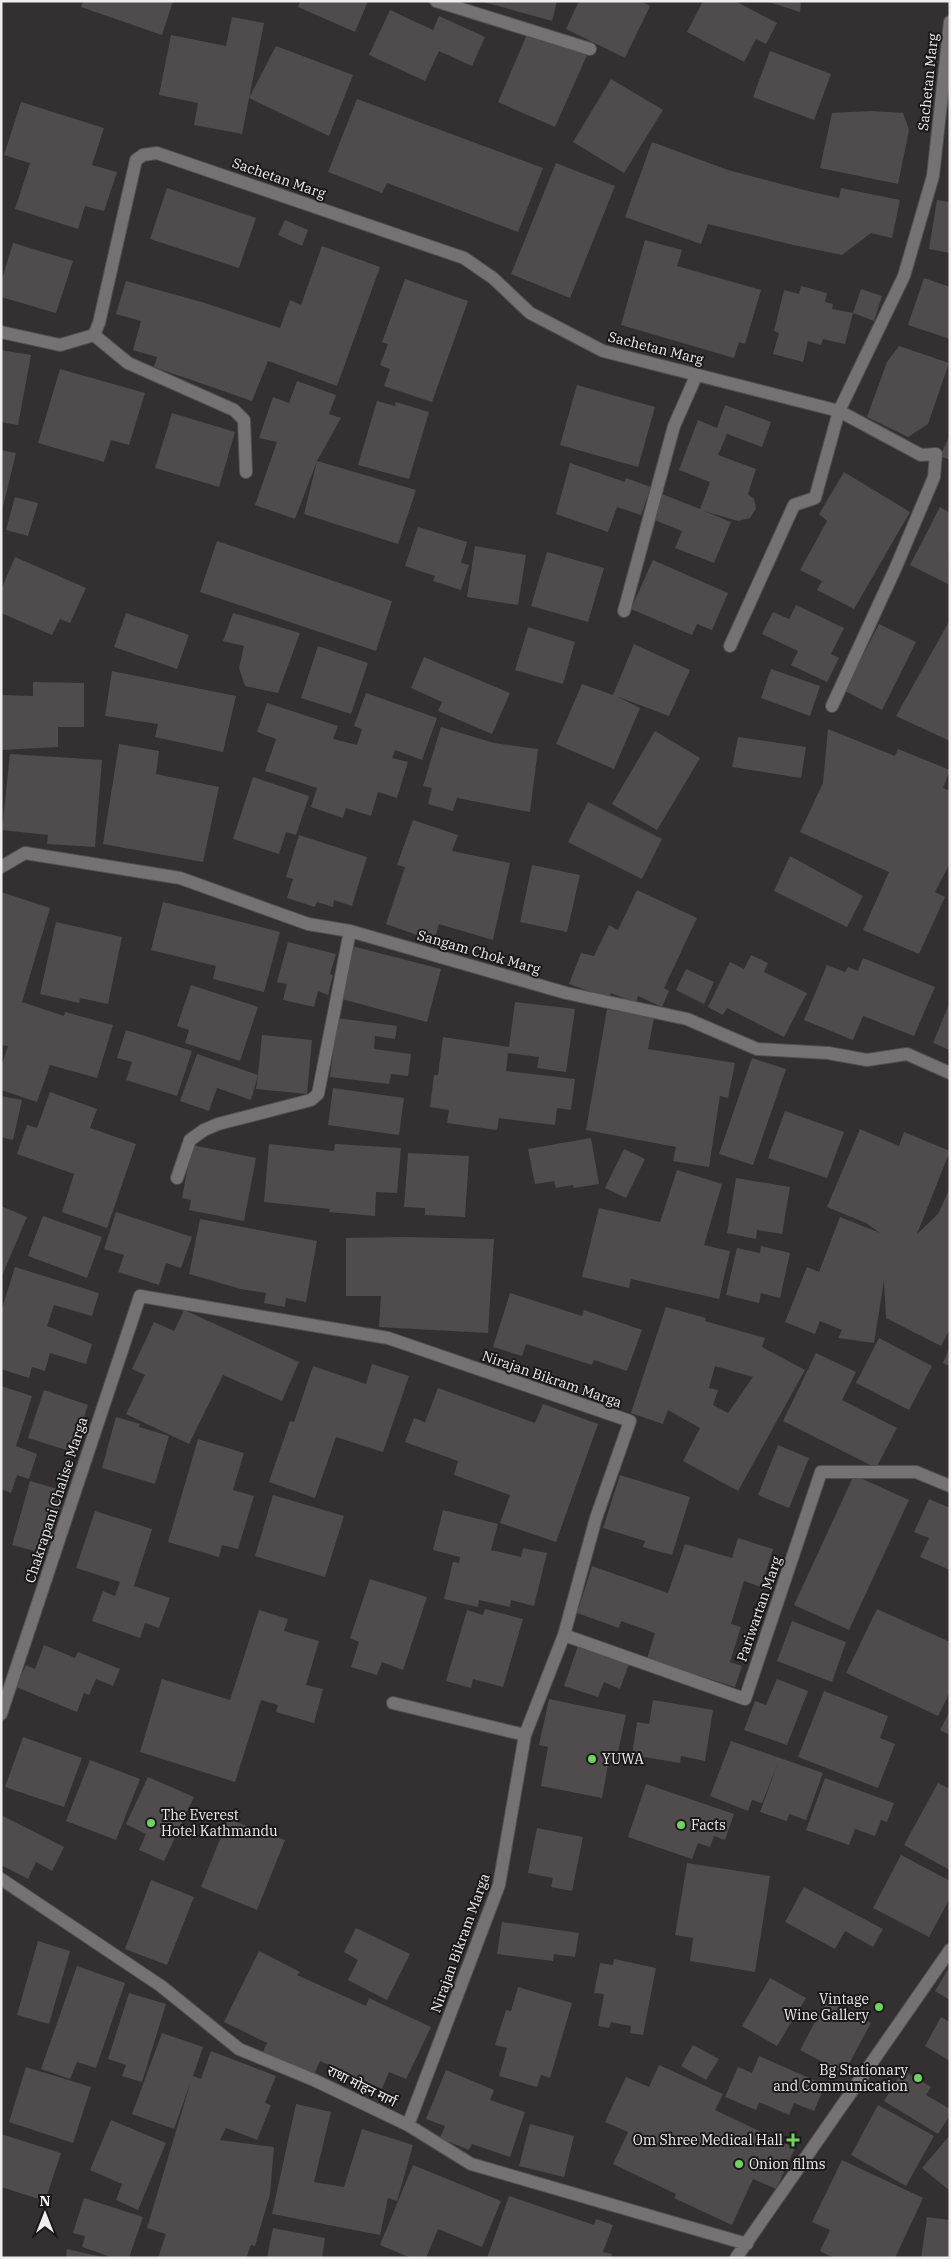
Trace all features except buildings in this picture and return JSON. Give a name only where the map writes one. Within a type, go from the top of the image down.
[{"type":"street","points":[[436,1],[590,49]]},
{"type":"street","name":"Sachetan Marg","points":[[94,335],[99,323],[136,160],[144,155],[157,153],[464,258],[493,278],[530,313],[603,351],[839,411],[904,276],[932,176],[950,22]]},
{"type":"street","points":[[1,332],[60,345],[94,335],[128,363],[234,410],[244,420],[246,472]]},
{"type":"street","points":[[624,611],[674,426],[697,374]]},
{"type":"street","points":[[730,646],[794,505],[815,498],[839,411],[921,454],[936,454],[934,478],[896,567],[832,706]]},
{"type":"street","name":"Sangam Chok Marg","points":[[1,867],[25,853],[180,878],[308,924],[350,931],[566,993],[686,1019],[757,1049],[828,1053],[867,1060],[907,1054],[950,1073]]},
{"type":"street","points":[[177,1178],[190,1140],[204,1130],[218,1124],[311,1100],[318,1094],[350,931]]},
{"type":"street","name":"Nirajan Bikram Marga","points":[[140,1296],[388,1338],[630,1421],[596,1518],[564,1635],[525,1735],[500,1885],[408,2125]]},
{"type":"street","name":"Chakrapani Chalise Marga","points":[[1,1714],[140,1296]]},
{"type":"street","name":"Pariwartan Marg","points":[[564,1635],[745,1699],[822,1472],[916,1472],[950,1486]]},
{"type":"street","points":[[394,1703],[525,1735]]},
{"type":"street","name":"राधा मोहन मार्ग","points":[[1,1879],[161,1986],[239,2049],[314,2080],[408,2125],[471,2164],[747,2244]]},
{"type":"street","points":[[736,2258],[950,1950]]},
{"type":"place","name":"YUWA","points":[[592,1759]]},
{"type":"place","name":"The Everest Hotel Kathmandu","points":[[151,1823]]},
{"type":"place","name":"Facts","points":[[681,1825]]},
{"type":"place","name":"Vintage Wine Gallery","points":[[879,2007]]},
{"type":"place","name":"Bg Stationary and Communication","points":[[918,2078]]},
{"type":"place","name":"Om Shree Medical Hall","points":[[793,2140]]},
{"type":"place","name":"Onion films","points":[[739,2164]]}]
